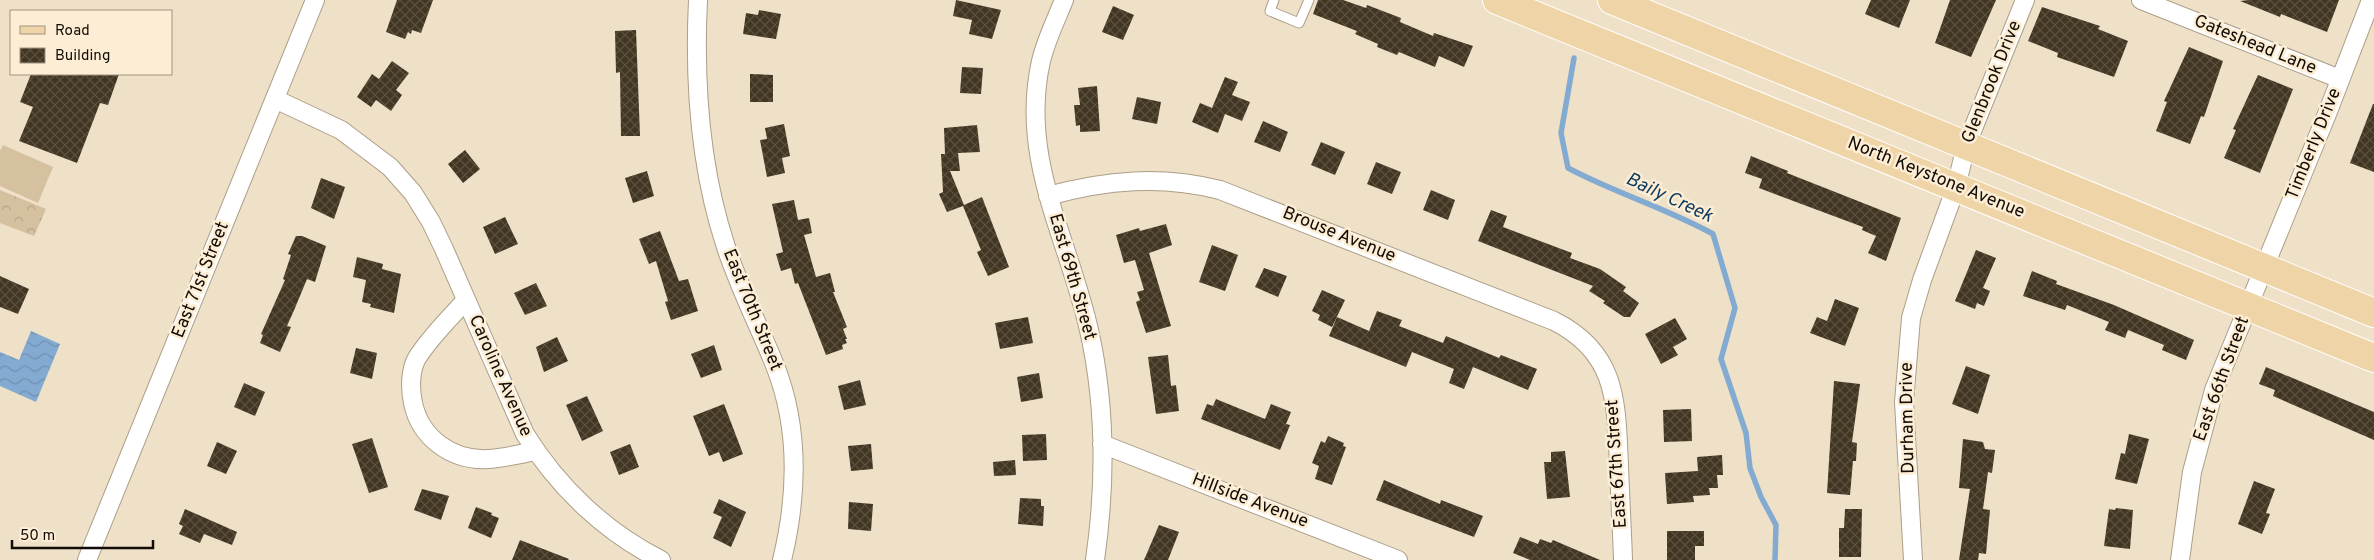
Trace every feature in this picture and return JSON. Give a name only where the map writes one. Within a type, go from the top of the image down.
[{"type":"main road","name":"North Keystone Avenue","points":[[1497,0],[1609,46],[1674,70],[1961,166],[2257,287],[2374,313]]},
{"type":"main road","name":"North Keystone Avenue","points":[[1612,0],[1961,166],[2257,287],[2374,358]]},
{"type":"street","name":"East 71st Street","points":[[86,560],[316,0]]},
{"type":"street","name":"East 70th Street","points":[[698,0],[699,101],[710,187],[726,246],[743,296],[776,370],[792,430],[795,474],[793,508],[782,560]]},
{"type":"street","name":"East 69th Street","points":[[1064,0],[1042,59],[1035,104],[1036,137],[1048,196],[1089,332],[1100,392],[1102,444],[1101,513],[1094,560]]},
{"type":"street","name":"Glenbrook Drive","points":[[1961,166],[2025,0]]},
{"type":"street","name":"Gateshead Lane","points":[[2141,0],[2340,79]]},
{"type":"street","name":"Timberly Drive","points":[[2257,287],[2371,0]]},
{"type":"street","name":"Caroline Avenue","points":[[275,99],[341,130],[390,167],[413,193],[431,222],[525,434],[536,451],[556,478],[583,506],[616,533],[661,560]]},
{"type":"street","name":"Durham Drive","points":[[1913,560],[1904,402],[1908,338],[1922,280],[1961,166]]},
{"type":"street","name":"Brouse Avenue","points":[[1048,196],[1099,184],[1151,180],[1195,184],[1237,194],[1554,321],[1579,337],[1590,348],[1605,370]]},
{"type":"street","name":"East 66th Street","points":[[2180,560],[2192,472],[2203,427],[2220,375],[2257,287]]},
{"type":"street","name":"Caroline Avenue","points":[[466,300],[418,358],[412,374],[411,396],[416,416],[434,441],[456,454],[486,459],[536,451]]},
{"type":"street","name":"East 67th Street","points":[[1605,370],[1616,401],[1623,560]]},
{"type":"street","name":"Hillside Avenue","points":[[1102,444],[1398,560]]},
{"type":"lane","points":[[1274,0],[1270,10],[1299,23],[1309,0]]},
{"type":"green space","points":[[3,145],[53,167],[38,203],[0,186],[0,151]]},
{"type":"green space","points":[[0,190],[46,209],[34,236],[0,223]]},
{"type":"water","points":[[31,331],[60,344],[36,402],[0,386],[0,352],[19,360]]},
{"type":"building","points":[[397,0],[433,0],[421,33],[412,30],[411,34],[408,32],[405,39],[386,32]]},
{"type":"building","points":[[956,0],[1001,10],[992,39],[969,34],[972,20],[953,16]]},
{"type":"building","points":[[1318,0],[1343,0],[1366,8],[1367,5],[1401,18],[1400,22],[1433,36],[1434,33],[1473,46],[1464,67],[1439,56],[1435,67],[1399,52],[1397,55],[1377,47],[1378,44],[1355,34],[1357,31],[1313,14]]},
{"type":"building","points":[[1871,0],[1910,0],[1899,28],[1865,14]]},
{"type":"building","points":[[1950,0],[1996,0],[1971,57],[1935,43]]},
{"type":"building","points":[[2339,0],[2327,32],[2281,14],[2280,17],[2240,1]]},
{"type":"building","points":[[1113,6],[1134,15],[1123,40],[1102,32]]},
{"type":"building","points":[[2042,7],[2100,26],[2098,29],[2128,41],[2114,77],[2057,57],[2058,53],[2028,41]]},
{"type":"building","points":[[759,10],[781,14],[776,39],[743,34],[746,13],[758,15]]},
{"type":"building","points":[[636,30],[640,136],[621,136],[620,72],[616,73],[615,31]]},
{"type":"building","points":[[2189,47],[2223,61],[2204,117],[2201,116],[2190,144],[2156,131],[2167,102],[2164,101]]},
{"type":"building","points":[[392,61],[409,73],[396,90],[402,95],[391,111],[376,100],[371,107],[357,97],[372,74],[379,79]]},
{"type":"building","points":[[962,67],[983,68],[981,94],[960,93]]},
{"type":"building","points":[[750,74],[773,75],[773,102],[750,102]]},
{"type":"building","points":[[31,75],[119,75],[108,105],[100,103],[77,163],[19,141],[33,107],[20,102]]},
{"type":"building","points":[[2258,75],[2293,89],[2260,173],[2224,158],[2236,130],[2233,129]]},
{"type":"building","points":[[1225,77],[1238,82],[1232,95],[1250,102],[1242,121],[1225,114],[1218,133],[1192,122],[1200,103],[1212,108]]},
{"type":"building","points":[[1097,86],[1100,131],[1080,132],[1080,125],[1076,126],[1074,105],[1080,105],[1078,88]]},
{"type":"building","points":[[1137,97],[1161,102],[1157,124],[1132,119]]},
{"type":"building","points":[[2374,104],[2374,172],[2350,163]]},
{"type":"building","points":[[1263,121],[1288,132],[1280,152],[1254,142]]},
{"type":"building","points":[[784,124],[790,156],[782,158],[785,173],[767,177],[760,140],[767,139],[765,128]]},
{"type":"building","points":[[977,125],[980,152],[958,153],[960,171],[950,171],[964,205],[982,197],[1009,267],[988,276],[977,252],[981,250],[963,206],[947,212],[939,194],[943,192],[941,154],[945,154],[944,128]]},
{"type":"building","points":[[1321,142],[1345,152],[1335,175],[1311,165]]},
{"type":"building","points":[[465,150],[480,169],[463,183],[448,164]]},
{"type":"building","points":[[1751,156],[1788,171],[1787,173],[1901,218],[1886,261],[1868,253],[1876,236],[1862,230],[1863,227],[1759,188],[1762,179],[1745,173]]},
{"type":"building","points":[[1376,162],[1401,172],[1392,194],[1367,184]]},
{"type":"building","points":[[647,171],[654,196],[633,203],[625,178]]},
{"type":"building","points":[[321,178],[345,187],[334,219],[311,208]]},
{"type":"building","points":[[1431,190],[1455,200],[1448,220],[1423,210]]},
{"type":"building","points":[[794,200],[798,220],[809,218],[812,233],[804,235],[816,277],[830,273],[835,292],[833,292],[847,327],[843,329],[847,343],[842,345],[843,349],[826,355],[798,283],[795,284],[791,268],[781,271],[776,254],[783,252],[772,204]]},
{"type":"building","points":[[1491,210],[1507,216],[1503,227],[1572,253],[1570,258],[1600,269],[1626,287],[1623,291],[1639,303],[1630,317],[1624,317],[1603,303],[1605,301],[1589,291],[1593,286],[1478,241]]},
{"type":"building","points":[[505,217],[518,244],[495,254],[483,227]]},
{"type":"building","points":[[1166,224],[1172,245],[1149,253],[1171,326],[1146,333],[1136,302],[1140,300],[1137,292],[1144,290],[1135,260],[1124,263],[1116,235],[1139,228],[1140,231]]},
{"type":"building","points":[[660,231],[679,281],[688,279],[698,311],[671,320],[665,302],[668,301],[656,261],[649,264],[639,239]]},
{"type":"building","points":[[296,236],[302,236],[326,246],[315,282],[307,279],[287,326],[291,327],[280,352],[260,343],[263,335],[261,334],[285,280],[283,279],[291,255],[288,254]]},
{"type":"building","points":[[1212,245],[1238,255],[1225,291],[1199,282]]},
{"type":"building","points":[[1976,250],[1996,258],[1983,288],[1990,291],[1984,306],[1977,303],[1975,309],[1955,301]]},
{"type":"building","points":[[357,257],[383,264],[382,269],[401,274],[394,313],[370,307],[371,304],[362,302],[366,280],[353,277]]},
{"type":"building","points":[[1264,268],[1287,276],[1278,297],[1255,287]]},
{"type":"building","points":[[2032,271],[2057,281],[2056,284],[2114,305],[2194,340],[2186,360],[2162,350],[2164,345],[2128,330],[2125,338],[2105,330],[2109,322],[2067,305],[2065,310],[2023,296]]},
{"type":"building","points":[[0,276],[29,289],[18,314],[0,307]]},
{"type":"building","points":[[536,283],[547,306],[525,315],[514,293]]},
{"type":"building","points":[[1322,290],[1345,300],[1332,327],[1318,320],[1320,315],[1312,311]]},
{"type":"building","points":[[1835,299],[1859,308],[1845,346],[1810,333],[1817,317],[1827,321]]},
{"type":"building","points":[[1377,311],[1402,320],[1399,326],[1443,343],[1446,336],[1499,358],[1501,355],[1537,369],[1528,390],[1473,367],[1464,389],[1449,383],[1454,369],[1412,352],[1406,367],[1329,336],[1337,317],[1369,331]]},
{"type":"building","points":[[1028,317],[1033,343],[1000,349],[995,323]]},
{"type":"building","points":[[1675,318],[1687,339],[1673,347],[1678,355],[1661,364],[1645,334]]},
{"type":"building","points":[[557,337],[568,361],[544,372],[536,347]]},
{"type":"building","points":[[714,345],[722,370],[701,378],[691,354]]},
{"type":"building","points":[[356,348],[377,353],[372,379],[350,373]]},
{"type":"building","points":[[1168,355],[1171,386],[1176,385],[1179,411],[1156,414],[1148,357]]},
{"type":"building","points":[[1966,366],[1990,375],[1978,414],[1952,404]]},
{"type":"building","points":[[2266,367],[2374,412],[2374,440],[2273,396],[2275,390],[2259,384]]},
{"type":"building","points":[[1039,373],[1043,398],[1021,402],[1017,377]]},
{"type":"building","points":[[860,380],[866,405],[844,410],[838,386]]},
{"type":"building","points":[[1834,381],[1860,384],[1852,442],[1857,443],[1856,461],[1853,461],[1850,495],[1827,493]]},
{"type":"building","points":[[244,383],[265,392],[255,416],[234,407]]},
{"type":"building","points":[[587,396],[603,431],[582,441],[566,405]]},
{"type":"building","points":[[1216,399],[1265,419],[1271,404],[1291,412],[1286,424],[1290,425],[1280,450],[1201,419],[1207,404],[1213,406]]},
{"type":"building","points":[[724,404],[743,454],[723,462],[719,452],[709,456],[693,416]]},
{"type":"building","points":[[1691,409],[1692,441],[1664,442],[1663,410]]},
{"type":"building","points":[[1046,434],[1047,460],[1023,461],[1022,435]]},
{"type":"building","points":[[2129,434],[2149,439],[2137,484],[2115,479],[2121,453],[2125,454]]},
{"type":"building","points":[[1328,436],[1344,443],[1343,446],[1346,447],[1332,485],[1315,479],[1319,466],[1312,463],[1321,441],[1325,443]]},
{"type":"building","points":[[372,438],[388,487],[369,493],[352,444]]},
{"type":"building","points":[[1963,439],[1983,442],[1985,449],[1995,450],[1992,473],[1988,472],[1983,509],[1990,510],[1986,554],[1979,553],[1978,560],[1959,560],[1970,489],[1959,488]]},
{"type":"building","points":[[217,442],[237,451],[226,474],[207,466]]},
{"type":"building","points":[[630,444],[639,467],[619,475],[610,452]]},
{"type":"building","points":[[871,444],[873,469],[851,471],[848,446]]},
{"type":"building","points":[[1565,451],[1570,497],[1547,499],[1544,462],[1551,462],[1551,452]]},
{"type":"building","points":[[1722,455],[1723,475],[1717,475],[1718,488],[1709,488],[1710,495],[1693,496],[1694,502],[1667,504],[1665,473],[1698,471],[1697,457]]},
{"type":"building","points":[[1015,460],[1016,475],[994,476],[993,462]]},
{"type":"building","points":[[1384,480],[1440,504],[1441,500],[1483,516],[1474,537],[1376,500]]},
{"type":"building","points":[[2254,481],[2275,489],[2266,513],[2270,514],[2262,534],[2238,524]]},
{"type":"building","points":[[422,489],[449,496],[441,520],[414,510]]},
{"type":"building","points":[[1020,498],[1041,499],[1041,506],[1044,506],[1043,526],[1018,524]]},
{"type":"building","points":[[719,499],[746,512],[731,547],[713,538],[722,517],[713,513]]},
{"type":"building","points":[[849,502],[873,504],[871,531],[848,529]]},
{"type":"building","points":[[476,507],[499,518],[491,538],[468,528]]},
{"type":"building","points":[[2116,508],[2133,510],[2130,549],[2104,546],[2109,509],[2115,510]]},
{"type":"building","points":[[185,509],[237,532],[232,545],[204,534],[200,543],[179,534],[183,526],[179,524]]},
{"type":"building","points":[[1845,509],[1862,509],[1861,557],[1839,557],[1839,528],[1844,528]]},
{"type":"building","points":[[1159,525],[1179,532],[1168,560],[1144,560]]},
{"type":"building","points":[[1667,531],[1704,531],[1704,546],[1695,546],[1695,560],[1667,560]]},
{"type":"building","points":[[1520,537],[1538,544],[1540,539],[1551,543],[1553,540],[1600,560],[1530,560],[1513,553]]},
{"type":"building","points":[[520,540],[569,559],[512,560]]},
{"type":"waterway","name":"Baily Creek","points":[[1574,58],[1561,133],[1568,168],[1713,234],[1735,308],[1721,359],[1746,433],[1750,468],[1761,497],[1776,525],[1775,560]]}]
